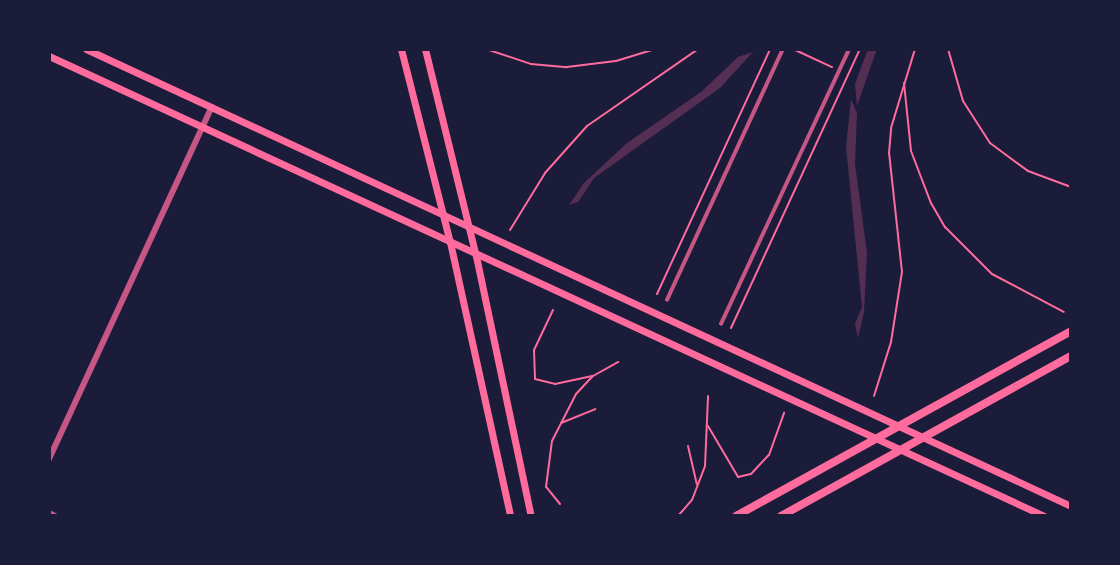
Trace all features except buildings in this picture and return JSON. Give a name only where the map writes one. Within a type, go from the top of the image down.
[{"type":"main road","points":[[86,49],[1071,506]]},
{"type":"main road","points":[[401,49],[450,242],[510,516]]},
{"type":"main road","points":[[425,49],[476,256],[531,516]]},
{"type":"main road","points":[[49,56],[476,256],[1044,516]]},
{"type":"main road","points":[[736,516],[1071,331]]},
{"type":"main road","points":[[781,516],[1071,356]]},
{"type":"street","points":[[667,300],[783,49]]},
{"type":"street","points":[[721,324],[849,49]]},
{"type":"street","points":[[49,460],[212,107]]},
{"type":"street","points":[[49,513],[55,516]]},
{"type":"path","points":[[486,49],[531,64],[567,67],[616,61],[655,49]]},
{"type":"path","points":[[510,230],[545,173],[587,126],[698,49]]},
{"type":"path","points":[[657,294],[770,49]]},
{"type":"path","points":[[793,49],[848,75]]},
{"type":"path","points":[[731,328],[860,49]]},
{"type":"path","points":[[874,396],[885,367],[900,296],[902,239],[889,153],[894,111],[915,49]]},
{"type":"path","points":[[948,49],[963,100],[990,143],[1028,171],[1071,187]]},
{"type":"path","points":[[904,80],[911,151],[931,203],[946,227],[992,274],[1064,312]]},
{"type":"path","points":[[553,310],[534,350],[535,379],[555,384],[593,376],[618,362]]},
{"type":"path","points":[[561,504],[546,486],[549,450],[569,403],[593,376]]},
{"type":"path","points":[[678,516],[705,466],[709,426],[708,396]]},
{"type":"path","points":[[560,424],[595,409]]},
{"type":"path","points":[[709,426],[738,477],[751,474],[769,455],[784,414]]},
{"type":"path","points":[[688,446],[697,485]]}]
